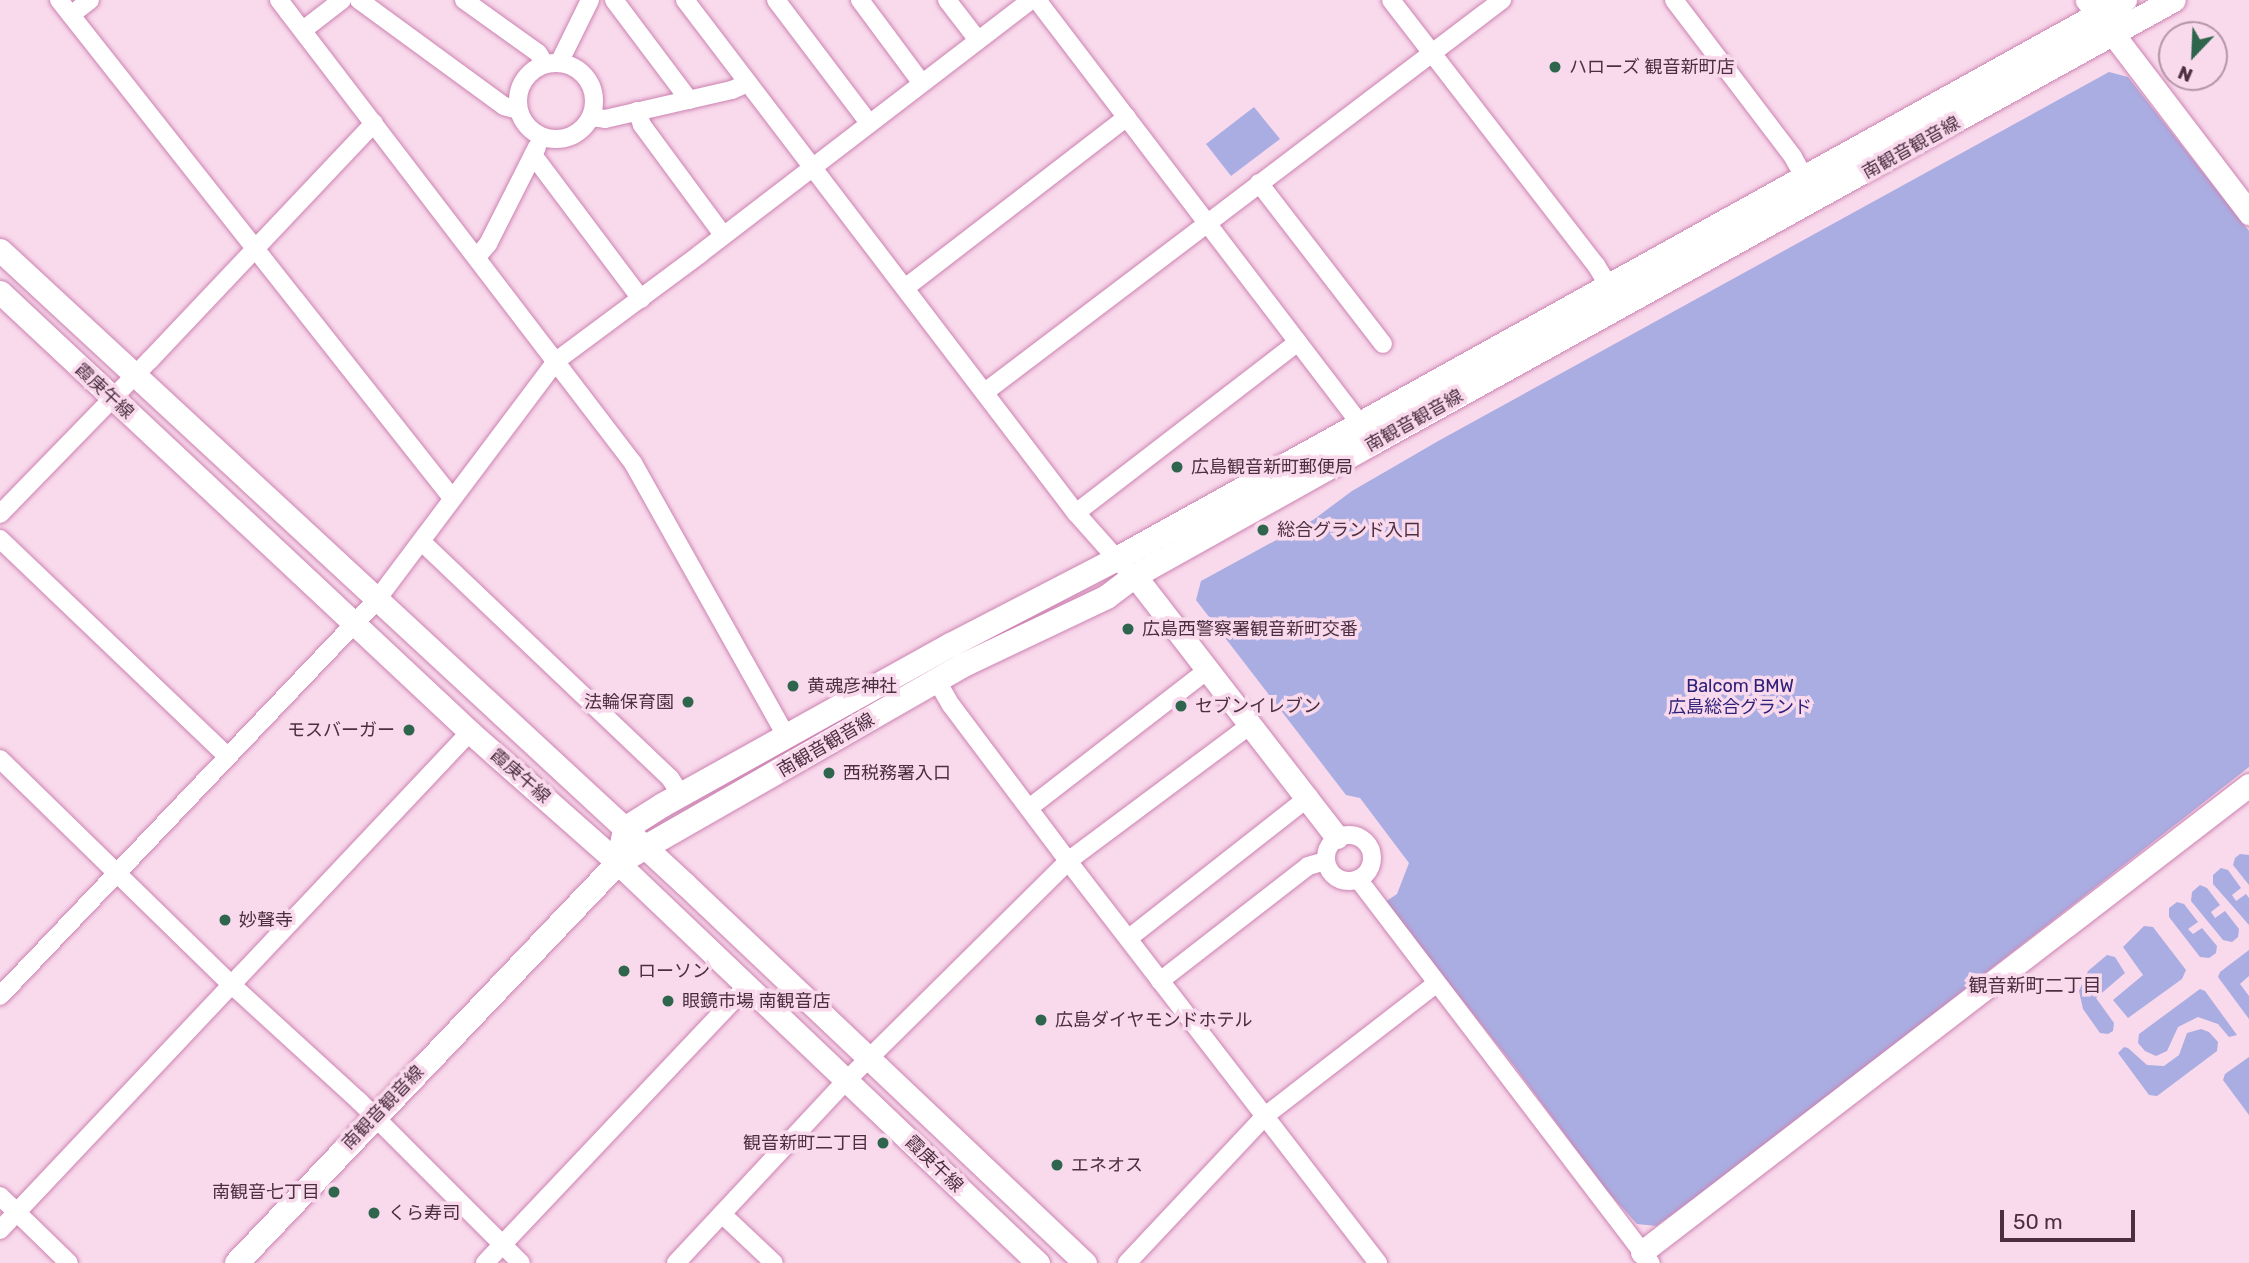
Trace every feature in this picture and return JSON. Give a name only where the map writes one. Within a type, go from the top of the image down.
[{"type":"main road","name":"南観音観音線","points":[[237,1263],[373,1117],[618,863],[937,681],[1096,603],[1135,576],[1817,200],[2125,0]]},
{"type":"main road","name":"南観音観音線","points":[[625,829],[951,645],[1115,560],[1804,176],[2100,17],[2174,0]]},
{"type":"main road","points":[[618,863],[625,829]]},
{"type":"street","points":[[59,0],[453,498]]},
{"type":"street","points":[[71,15],[90,0]]},
{"type":"street","points":[[279,0],[633,463],[787,737]]},
{"type":"street","points":[[303,30],[342,0]]},
{"type":"street","points":[[359,0],[504,106],[518,110]]},
{"type":"street","points":[[464,0],[552,63],[572,66],[589,81],[594,97],[591,117],[583,128],[570,137],[555,140],[542,137],[527,127],[518,110],[518,94],[524,78],[552,63],[590,0]]},
{"type":"street","points":[[614,0],[689,100]]},
{"type":"street","points":[[776,0],[870,123]]},
{"type":"street","points":[[860,0],[921,82]]},
{"type":"street","points":[[947,0],[977,39]]},
{"type":"street","points":[[3,986],[118,872],[355,625],[422,542],[556,360],[641,299],[1031,0]]},
{"type":"street","points":[[1037,0],[1360,422],[1373,443]]},
{"type":"street","points":[[1391,0],[1608,285],[1621,307]]},
{"type":"street","points":[[985,392],[1502,0]]},
{"type":"street","points":[[1674,0],[1793,157],[1817,200]]},
{"type":"street","points":[[692,3],[748,83],[1076,513],[1115,560],[1135,576],[1309,797],[1337,837]]},
{"type":"street","points":[[2100,17],[2249,213]]},
{"type":"street","points":[[591,117],[605,119],[748,83]]},
{"type":"street","points":[[638,111],[642,125],[723,236]]},
{"type":"street","points":[[905,288],[1127,117]]},
{"type":"street","points":[[0,514],[134,377],[374,123]]},
{"type":"street","points":[[477,257],[488,244],[542,137]]},
{"type":"street","points":[[533,155],[641,299]]},
{"type":"street","points":[[1259,183],[1382,344]]},
{"type":"street","points":[[0,250],[870,1057],[1085,1263]]},
{"type":"street","name":"霞庚午線","points":[[0,292],[470,732],[618,863],[1038,1263]]},
{"type":"street","points":[[1076,513],[1298,342]]},
{"type":"street","points":[[0,539],[228,757]]},
{"type":"street","points":[[422,542],[670,778],[681,795]]},
{"type":"street","points":[[1029,808],[1209,669]]},
{"type":"street","points":[[937,681],[951,705],[1068,861],[1378,1263]]},
{"type":"street","points":[[676,1263],[846,1081],[1068,861],[1252,724]]},
{"type":"street","points":[[0,1230],[470,732]]},
{"type":"street","points":[[0,759],[521,1263]]},
{"type":"street","points":[[1358,879],[1641,1259],[2249,785]]},
{"type":"street","points":[[1129,938],[1309,797]]},
{"type":"street","points":[[1356,835],[1370,847],[1371,866],[1358,879],[1337,878],[1325,861],[1328,847],[1337,837],[1356,835]]},
{"type":"street","points":[[1160,981],[1308,866],[1325,861]]},
{"type":"street","points":[[1127,1263],[1265,1116],[1436,984]]},
{"type":"street","points":[[485,1263],[748,985]]},
{"type":"street","points":[[0,1196],[69,1263]]},
{"type":"street","points":[[722,1213],[774,1263]]},
{"type":"green space","name":"Balcom BMW 広島総合グランド","points":[[2109,72],[2128,77],[2249,231],[2249,767],[1731,1172],[1656,1226],[1637,1224],[1607,1191],[1515,1067],[1385,902],[1397,894],[1409,863],[1360,798],[1346,795],[1196,600],[1201,581],[1313,520],[1352,491],[1440,440]]},
{"type":"green space","points":[[1254,107],[1280,139],[1231,176],[1206,144]]},
{"type":"green space","points":[[2240,854],[2249,855],[2249,885],[2233,865]]},
{"type":"green space","points":[[2221,868],[2228,870],[2241,888],[2232,895],[2236,901],[2246,894],[2249,898],[2249,925],[2213,884],[2213,875]]},
{"type":"green space","points":[[2200,885],[2207,888],[2220,905],[2211,912],[2215,918],[2225,911],[2239,929],[2238,937],[2232,942],[2223,940],[2191,901],[2192,892]]},
{"type":"green space","points":[[2177,902],[2184,904],[2198,922],[2188,929],[2193,934],[2202,928],[2217,946],[2216,953],[2209,958],[2200,957],[2169,917],[2169,908]]},
{"type":"green space","points":[[2144,926],[2153,927],[2186,970],[2182,979],[2128,1018],[2113,1000],[2143,975],[2123,947]]},
{"type":"green space","points":[[2249,950],[2249,976],[2240,984],[2249,996],[2249,1019],[2218,977],[2220,972]]},
{"type":"green space","points":[[2107,955],[2115,957],[2125,973],[2096,998],[2114,1023],[2113,1031],[2108,1034],[2100,1033],[2083,1009],[2079,991],[2088,971]]},
{"type":"green space","points":[[2200,989],[2205,991],[2237,1035],[2229,1037],[2218,1024],[2198,1017],[2178,1027],[2167,1051],[2156,1056],[2145,1051],[2138,1043],[2139,1034]]},
{"type":"green space","points":[[2201,1029],[2209,1032],[2218,1042],[2217,1051],[2157,1096],[2149,1095],[2118,1053],[2124,1047],[2128,1048],[2147,1065],[2164,1066],[2179,1055],[2187,1033]]},
{"type":"green space","points":[[2249,1057],[2249,1115],[2223,1080],[2225,1074]]},
{"type":"place","name":"ハローズ 観音新町店","points":[[1555,67]]},
{"type":"place","name":"広島観音新町郵便局","points":[[1177,467]]},
{"type":"place","name":"総合グランド入口","points":[[1263,530]]},
{"type":"place","name":"広島西警察署観音新町交番","points":[[1128,629]]},
{"type":"place","name":"黄魂彦神社","points":[[793,686]]},
{"type":"place","name":"法輪保育園","points":[[688,702]]},
{"type":"place","name":"セブンイレブン","points":[[1181,706]]},
{"type":"place","name":"モスバーガー","points":[[409,730]]},
{"type":"place","name":"西税務署入口","points":[[829,773]]},
{"type":"place","name":"妙聲寺","points":[[225,920]]},
{"type":"place","name":"ローソン","points":[[624,971]]},
{"type":"place","name":"眼鏡市場 南観音店","points":[[668,1001]]},
{"type":"place","name":"広島ダイヤモンドホテル","points":[[1041,1020]]},
{"type":"place","name":"観音新町二丁目","points":[[883,1143]]},
{"type":"place","name":"エネオス","points":[[1057,1165]]},
{"type":"place","name":"南観音七丁目","points":[[334,1192]]},
{"type":"place","name":"くら寿司","points":[[374,1213]]},
{"type":"district","name":"観音新町二丁目","points":[[2035,986]]}]
